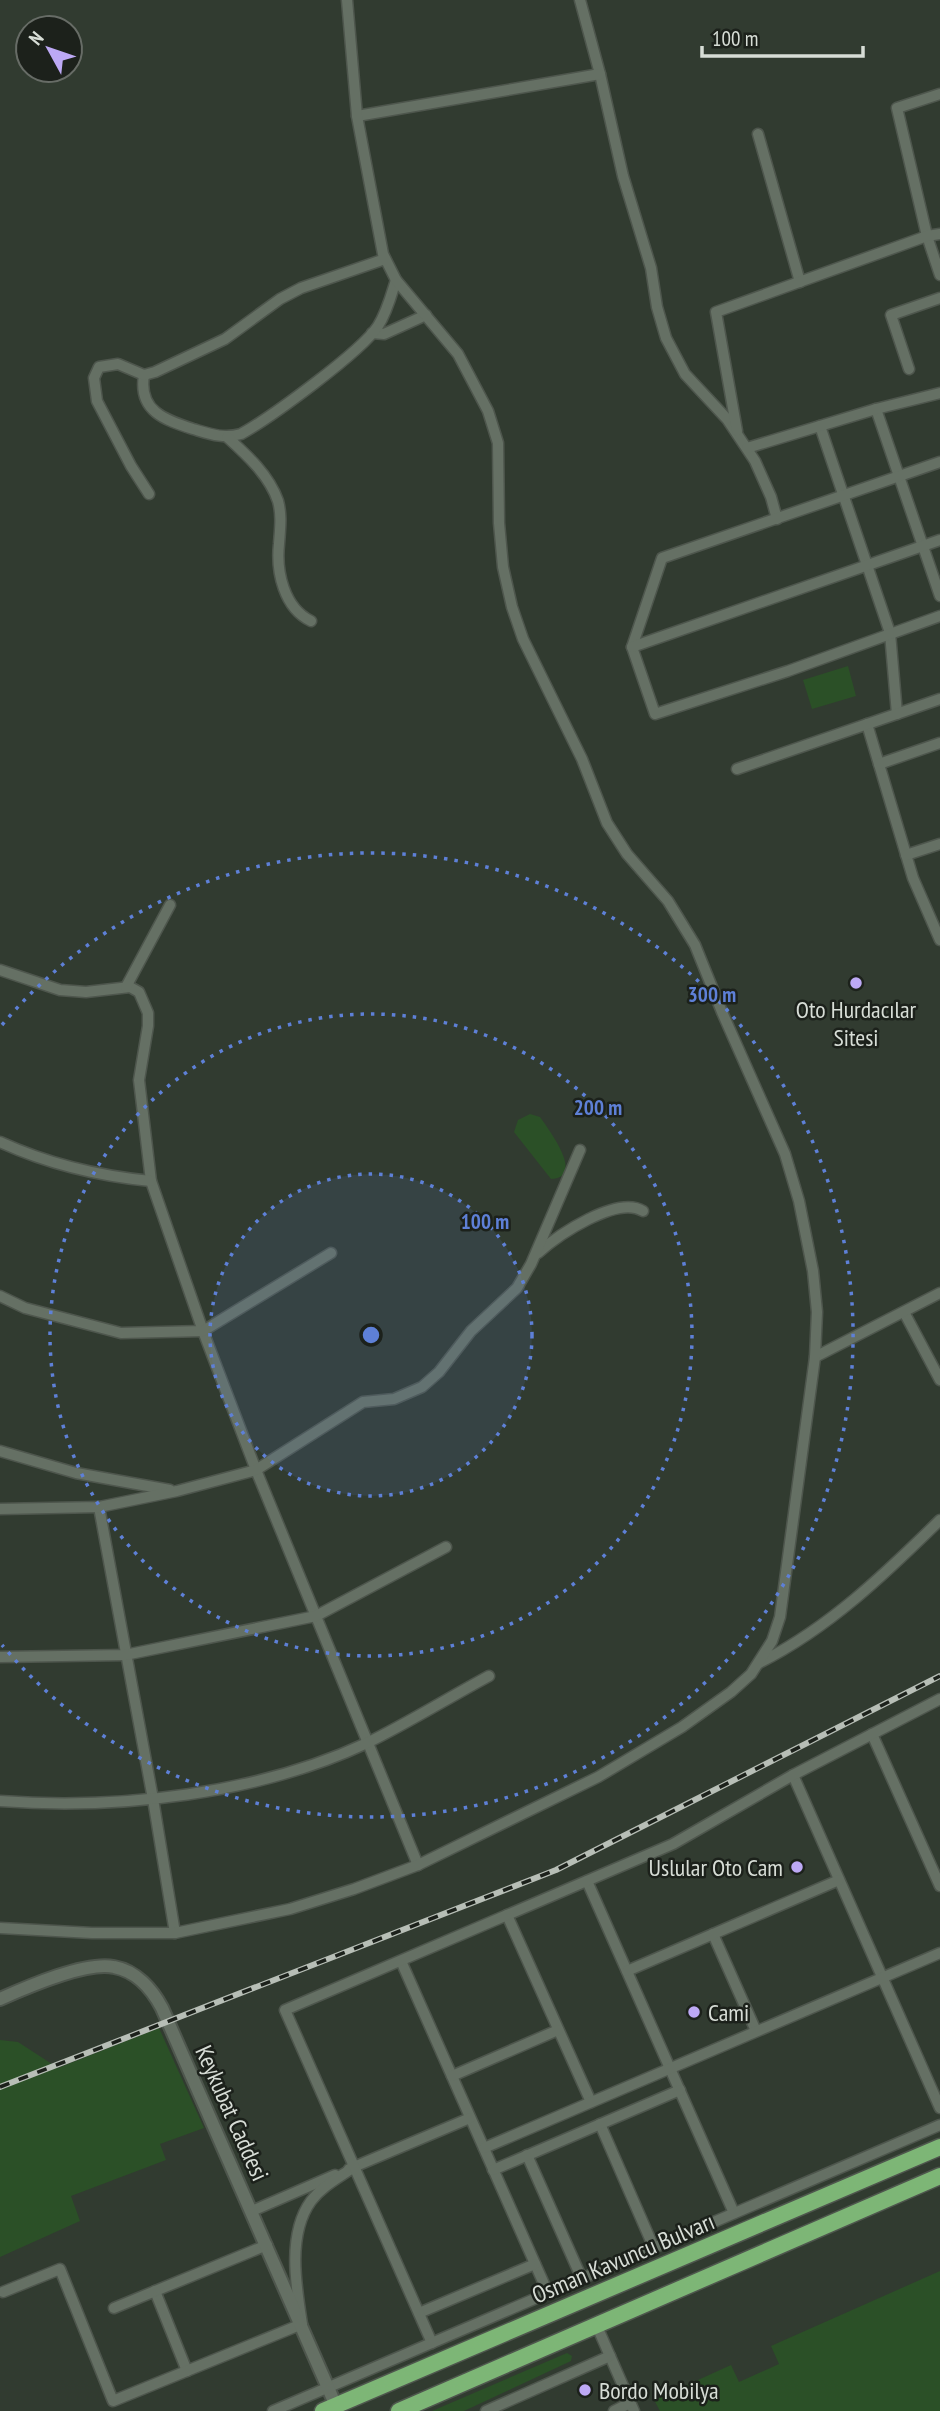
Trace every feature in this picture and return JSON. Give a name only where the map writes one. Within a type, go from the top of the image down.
[{"type":"highway","name":"Osman Kavuncu Bulvarı","points":[[332,2409],[940,2147]]},
{"type":"highway","name":"Osman Kavuncu Bulvarı","points":[[399,2411],[940,2176]]},
{"type":"street","points":[[347,0],[357,116],[379,242],[396,280],[449,340],[467,369],[496,432],[503,567],[523,639],[582,759],[607,823],[627,854],[667,901],[695,945],[785,1154],[799,1201],[813,1271],[817,1312],[816,1357],[780,1617],[772,1641],[759,1664]]},
{"type":"street","points":[[580,0],[624,176],[651,268],[657,307],[666,338],[685,374],[737,431],[764,479],[777,519]]},
{"type":"street","points":[[357,116],[600,74]]},
{"type":"street","points":[[940,94],[897,108],[927,236],[940,275]]},
{"type":"street","points":[[758,134],[800,282]]},
{"type":"street","points":[[737,431],[716,312],[927,236],[940,234]]},
{"type":"street","points":[[149,494],[97,401],[95,374],[103,365],[118,364],[144,375],[225,339],[280,299],[301,288],[385,259]]},
{"type":"street","points":[[144,375],[143,388],[147,401],[161,417],[212,435],[227,437],[247,430],[341,361],[372,333],[383,316],[396,280]]},
{"type":"street","points":[[909,369],[891,315],[940,298]]},
{"type":"street","points":[[372,333],[384,334],[426,315]]},
{"type":"street","points":[[747,448],[940,393]]},
{"type":"street","points":[[877,409],[940,596]]},
{"type":"street","points":[[820,426],[890,633],[897,714]]},
{"type":"street","points":[[227,437],[260,470],[273,490],[281,522],[279,557],[283,584],[293,607],[311,621]]},
{"type":"street","points":[[940,462],[662,558],[632,647],[655,714],[788,671],[940,616]]},
{"type":"street","points":[[632,647],[940,540]]},
{"type":"street","points":[[737,769],[940,699]]},
{"type":"street","points":[[867,724],[913,878],[940,940]]},
{"type":"street","points":[[879,764],[940,743]]},
{"type":"street","points":[[906,855],[940,844]]},
{"type":"street","points":[[127,987],[170,905]]},
{"type":"street","points":[[0,970],[48,988],[71,992],[101,992],[127,987],[139,992],[148,1013],[139,1080],[151,1181],[203,1331],[256,1470],[418,1865]]},
{"type":"street","points":[[0,1143],[84,1171],[151,1181]]},
{"type":"street","points":[[0,1509],[99,1507],[177,1491],[256,1470],[363,1402],[402,1397],[431,1380],[471,1331],[517,1288],[527,1273],[580,1150]]},
{"type":"street","points":[[535,1255],[566,1232],[596,1217],[625,1206],[643,1211]]},
{"type":"street","points":[[0,1296],[25,1308],[121,1333],[203,1331],[331,1253]]},
{"type":"street","points":[[816,1357],[940,1293]]},
{"type":"street","points":[[904,1312],[937,1365],[940,1380]]},
{"type":"street","points":[[0,1451],[76,1473],[177,1491]]},
{"type":"street","points":[[99,1507],[175,1933]]},
{"type":"street","points":[[0,1928],[92,1933],[175,1933],[290,1909],[418,1865],[568,1792],[647,1749],[731,1692],[759,1664],[822,1626],[940,1520]]},
{"type":"street","points":[[0,1657],[125,1655],[316,1616],[446,1547]]},
{"type":"street","points":[[0,1801],[88,1804],[153,1799],[246,1782],[307,1765],[366,1743],[489,1676]]},
{"type":"street","points":[[432,2343],[285,2010],[673,1844],[793,1775],[940,1699]]},
{"type":"street","points":[[872,1734],[940,1886]]},
{"type":"street","points":[[793,1775],[940,2108]]},
{"type":"street","points":[[627,1971],[839,1880]]},
{"type":"street","points":[[587,1881],[734,2213]]},
{"type":"street","points":[[507,1915],[591,2102]]},
{"type":"street","points":[[713,1934],[757,2031]]},
{"type":"street","points":[[484,2148],[940,1953]]},
{"type":"street","points":[[401,1961],[548,2293]]},
{"type":"street","name":"Keykubat Caddesi","points":[[0,2000],[55,1977],[101,1966],[125,1970],[141,1981],[162,2008],[329,2387],[332,2409]]},
{"type":"street","points":[[452,2076],[558,2030]]},
{"type":"street","points":[[493,2170],[680,2090]]},
{"type":"street","points":[[252,2211],[470,2118]]},
{"type":"street","points":[[600,2124],[654,2248]]},
{"type":"street","points":[[274,2411],[940,2126]]},
{"type":"street","points":[[527,2155],[582,2279]]},
{"type":"street","points":[[3,2292],[60,2269],[113,2401],[302,2324],[296,2260],[301,2221],[316,2195],[354,2167]]},
{"type":"street","points":[[114,2308],[267,2245]]},
{"type":"street","points":[[419,2313],[535,2264]]},
{"type":"street","points":[[155,2291],[187,2371]]},
{"type":"street","points":[[596,2324],[632,2407],[614,2411]]},
{"type":"street","points":[[486,2411],[610,2356]]},
{"type":"green space","points":[[848,666],[856,696],[812,709],[803,680]]},
{"type":"green space","points":[[530,1114],[540,1117],[562,1152],[565,1171],[561,1177],[551,1179],[514,1132],[518,1120]]},
{"type":"green space","points":[[159,2028],[204,2128],[160,2144],[166,2160],[71,2196],[80,2221],[0,2257],[0,2040],[18,2042],[58,2068]]},
{"type":"green space","points":[[940,2271],[940,2411],[660,2411],[654,2400],[731,2365],[739,2382],[779,2364],[771,2346]]},
{"type":"green space","points":[[567,2353],[572,2356],[571,2361],[464,2411],[432,2411]]},
{"type":"railway","points":[[0,2087],[556,1870],[940,1676]]},
{"type":"place","name":"Oto Hurdacılar Sitesi","points":[[856,983]]},
{"type":"place","name":"Uslular Oto Cam","points":[[797,1867]]},
{"type":"place","name":"Cami","points":[[694,2012]]},
{"type":"place","name":"Bordo Mobilya","points":[[585,2390]]}]
